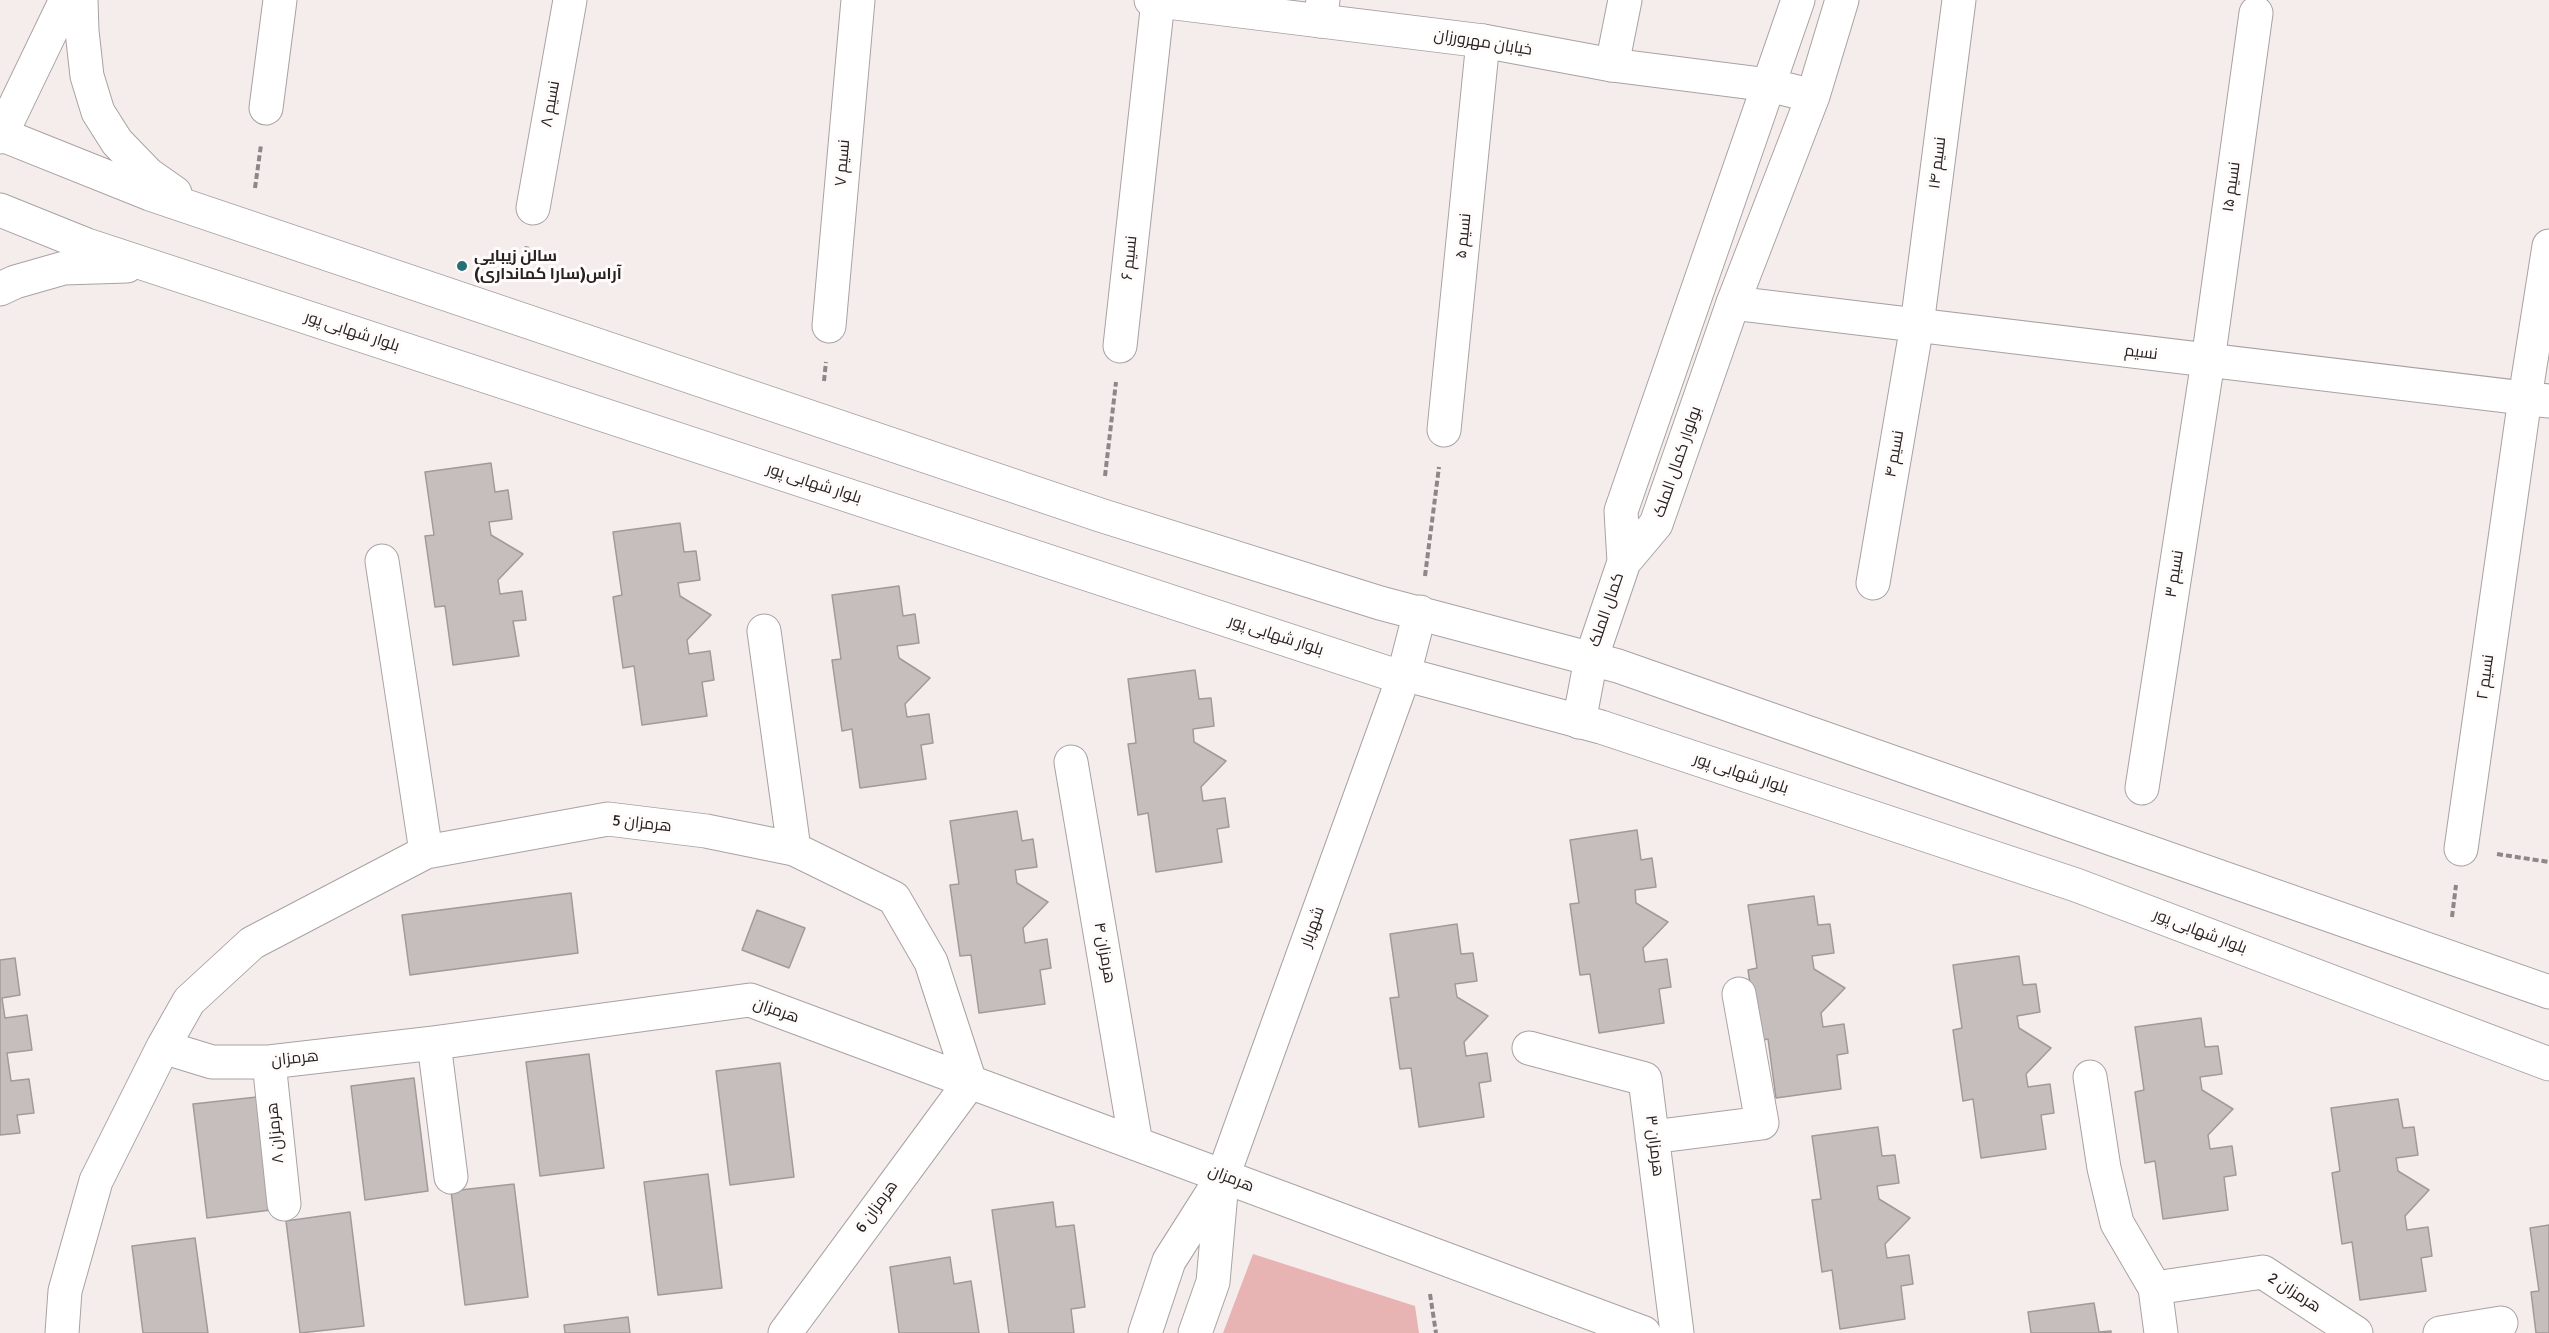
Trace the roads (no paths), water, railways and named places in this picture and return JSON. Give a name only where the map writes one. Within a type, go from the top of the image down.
[{"type":"street","points":[[66,0],[0,135],[250,228],[1100,515],[1380,603],[1630,670],[2549,992]]},
{"type":"street","points":[[81,0],[87,76],[98,112],[117,142],[148,174],[198,210]]},
{"type":"street","points":[[266,108],[280,0]]},
{"type":"street","name":"نسیم ۸","points":[[533,207],[570,0]]},
{"type":"street","name":"نسیم ۷","points":[[829,326],[858,0]]},
{"type":"street","name":"خیابان مهرورزان","points":[[1154,0],[1322,11],[1612,64],[1769,85],[1813,96]]},
{"type":"street","name":"نسیم ۶","points":[[1120,346],[1154,0]]},
{"type":"street","points":[[1612,64],[1625,0]]},
{"type":"street","points":[[1624,562],[1621,511],[1798,0]]},
{"type":"street","name":"بولوار کمال الملک","points":[[1624,562],[1656,524],[1733,303],[1813,96],[1842,0]]},
{"type":"street","name":"نسیم ۱۴","points":[[1917,325],[1959,0]]},
{"type":"street","name":"نسیم ۱۵","points":[[2208,361],[2256,13]]},
{"type":"street","name":"نسیم ۵","points":[[1444,430],[1483,41]]},
{"type":"street","name":"بلوار شهابی پور","points":[[0,210],[87,245],[1403,678],[1414,677],[1579,722],[2076,885],[2549,1064]]},
{"type":"street","name":"نسیم ۲","points":[[2461,849],[2537,400],[2549,246]]},
{"type":"street","points":[[0,289],[15,282],[64,268],[148,265]]},
{"type":"street","name":"نسیم","points":[[1733,303],[2537,400]]},
{"type":"street","name":"نسیم ۴","points":[[1873,583],[1917,325]]},
{"type":"street","name":"نسیم ۳","points":[[2142,788],[2208,361]]},
{"type":"street","points":[[382,561],[426,852]]},
{"type":"street","name":"کمال الملک","points":[[1579,722],[1591,659],[1624,562]]},
{"type":"street","name":"شهریار","points":[[1145,1333],[1169,1261],[1222,1176],[1403,678],[1420,612]]},
{"type":"street","points":[[764,631],[794,849]]},
{"type":"street","name":"هرمزان ۴","points":[[1071,762],[1136,1144]]},
{"type":"street","name":"هرمزان 5","points":[[163,1047],[189,1001],[252,943],[426,852],[608,819],[706,831],[794,849],[894,898],[931,962],[969,1082]]},
{"type":"street","points":[[1652,1137],[1762,1123],[1739,994]]},
{"type":"street","name":"هرمزان","points":[[163,1047],[212,1062],[269,1062],[434,1043],[750,1000],[1644,1333]]},
{"type":"street","points":[[434,1043],[451,1177]]},
{"type":"street","points":[[62,1333],[65,1291],[96,1180],[163,1047]]},
{"type":"street","name":"هرمزان ۳","points":[[1529,1048],[1645,1078],[1677,1333]]},
{"type":"street","name":"هرمزان ۸","points":[[269,1062],[284,1204]]},
{"type":"street","points":[[2090,1077],[2104,1168],[2117,1223],[2155,1288],[2162,1333]]},
{"type":"street","name":"هرمزان 6","points":[[784,1333],[969,1082]]},
{"type":"street","name":"شهریار","points":[[1195,1333],[1213,1282],[1222,1176]]},
{"type":"street","name":"هرمزان 2","points":[[2155,1288],[2264,1272],[2356,1333]]},
{"type":"street","points":[[2440,1333],[2501,1323]]},
{"type":"place","name":"سالن زیبایی آراس(سارا کمانداری)","points":[[462,266]]}]
